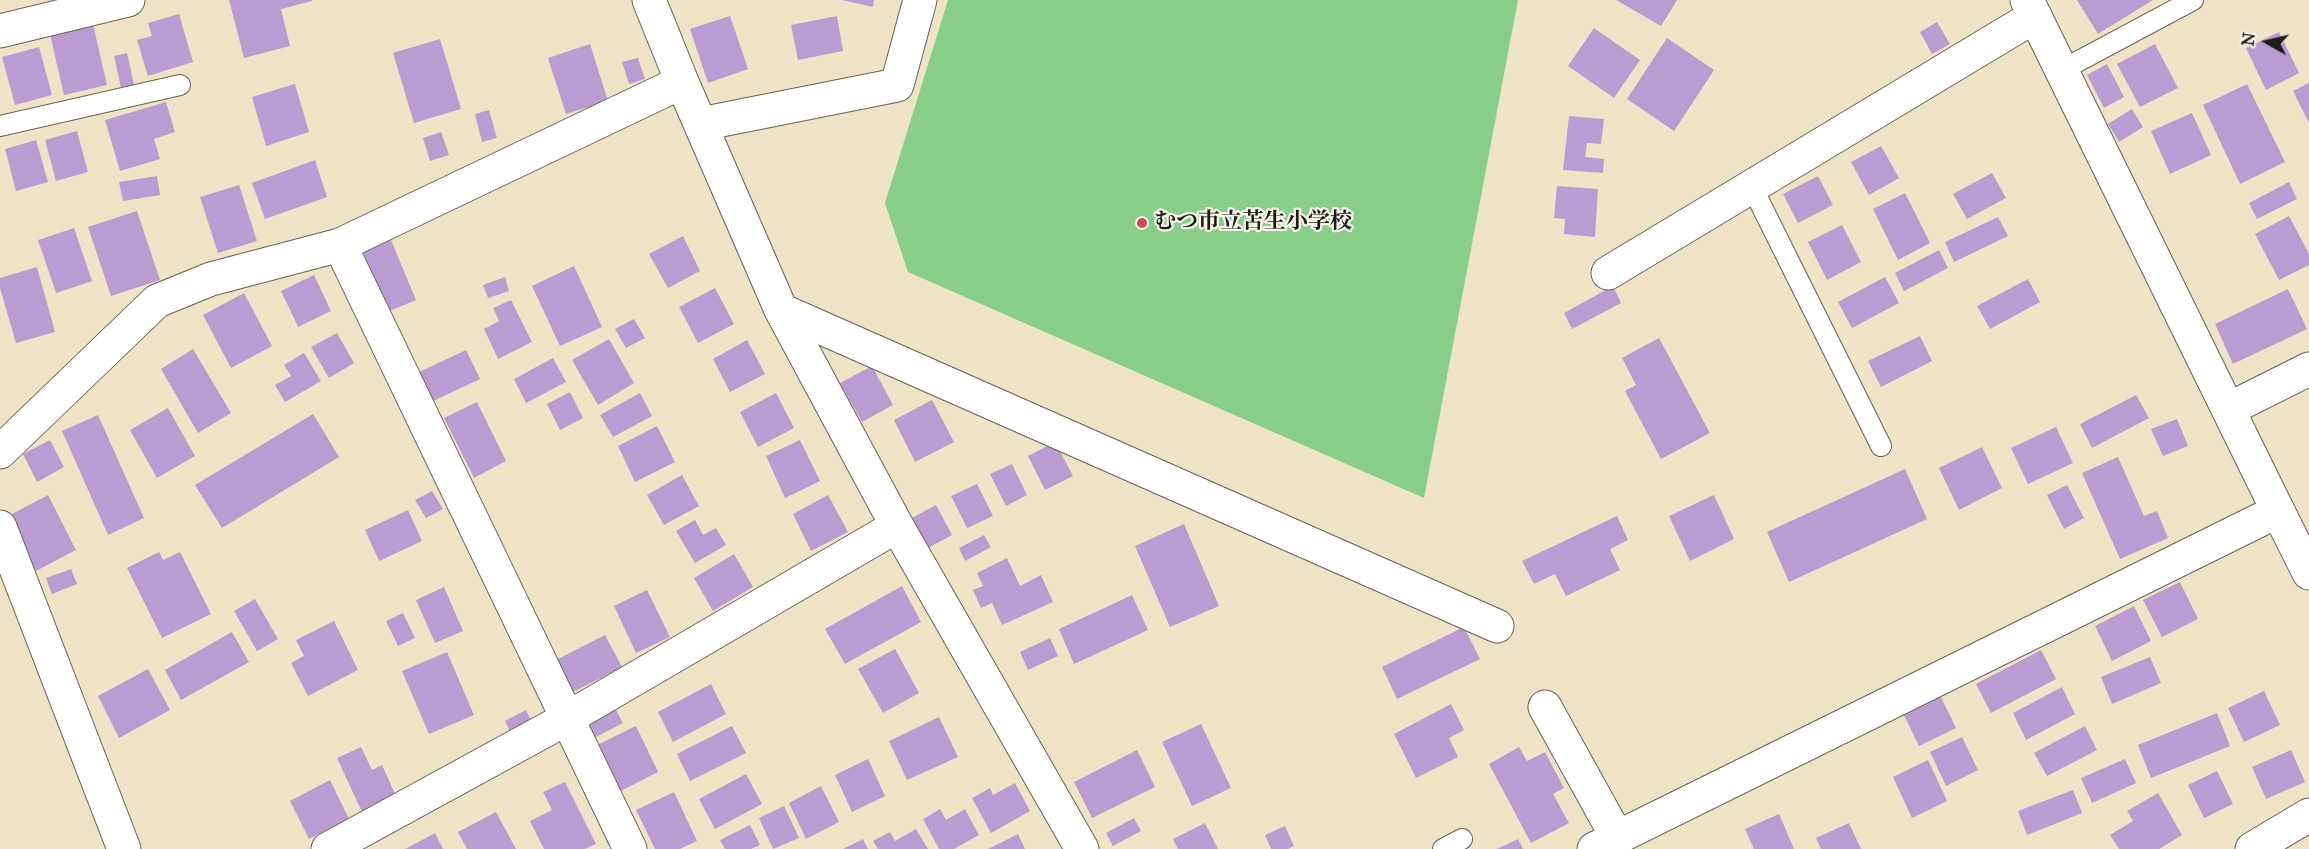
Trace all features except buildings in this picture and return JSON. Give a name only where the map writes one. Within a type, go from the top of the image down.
[{"type":"street","points":[[0,31],[128,0]]},
{"type":"street","points":[[650,0],[682,82],[782,310],[897,526],[1082,849]]},
{"type":"street","points":[[701,124],[897,85],[920,0]]},
{"type":"street","points":[[1608,273],[1752,187],[2031,8],[2229,409],[2292,523],[2309,573]]},
{"type":"street","points":[[0,452],[157,301],[211,279],[340,245],[682,82]]},
{"type":"street","points":[[340,245],[630,849]]},
{"type":"street","points":[[782,310],[1497,626]]},
{"type":"street","points":[[2229,409],[2309,369]]},
{"type":"street","points":[[1545,707],[1606,843],[2292,523]]},
{"type":"street","points":[[328,849],[566,719],[897,526]]},
{"type":"street","points":[[0,527],[124,849]]},
{"type":"street","points":[[2252,849],[2309,816]]},
{"type":"lane","points":[[2062,70],[2193,0]]},
{"type":"lane","points":[[0,126],[180,85]]},
{"type":"lane","points":[[1752,187],[1881,446]]},
{"type":"lane","points":[[1443,849],[1462,839]]},
{"type":"green space","name":"むつ市立苫生小学校","points":[[948,0],[1518,0],[1424,498],[908,272],[885,203]]},
{"type":"place","name":"むつ市立苫生小学校","points":[[1142,223]]}]
